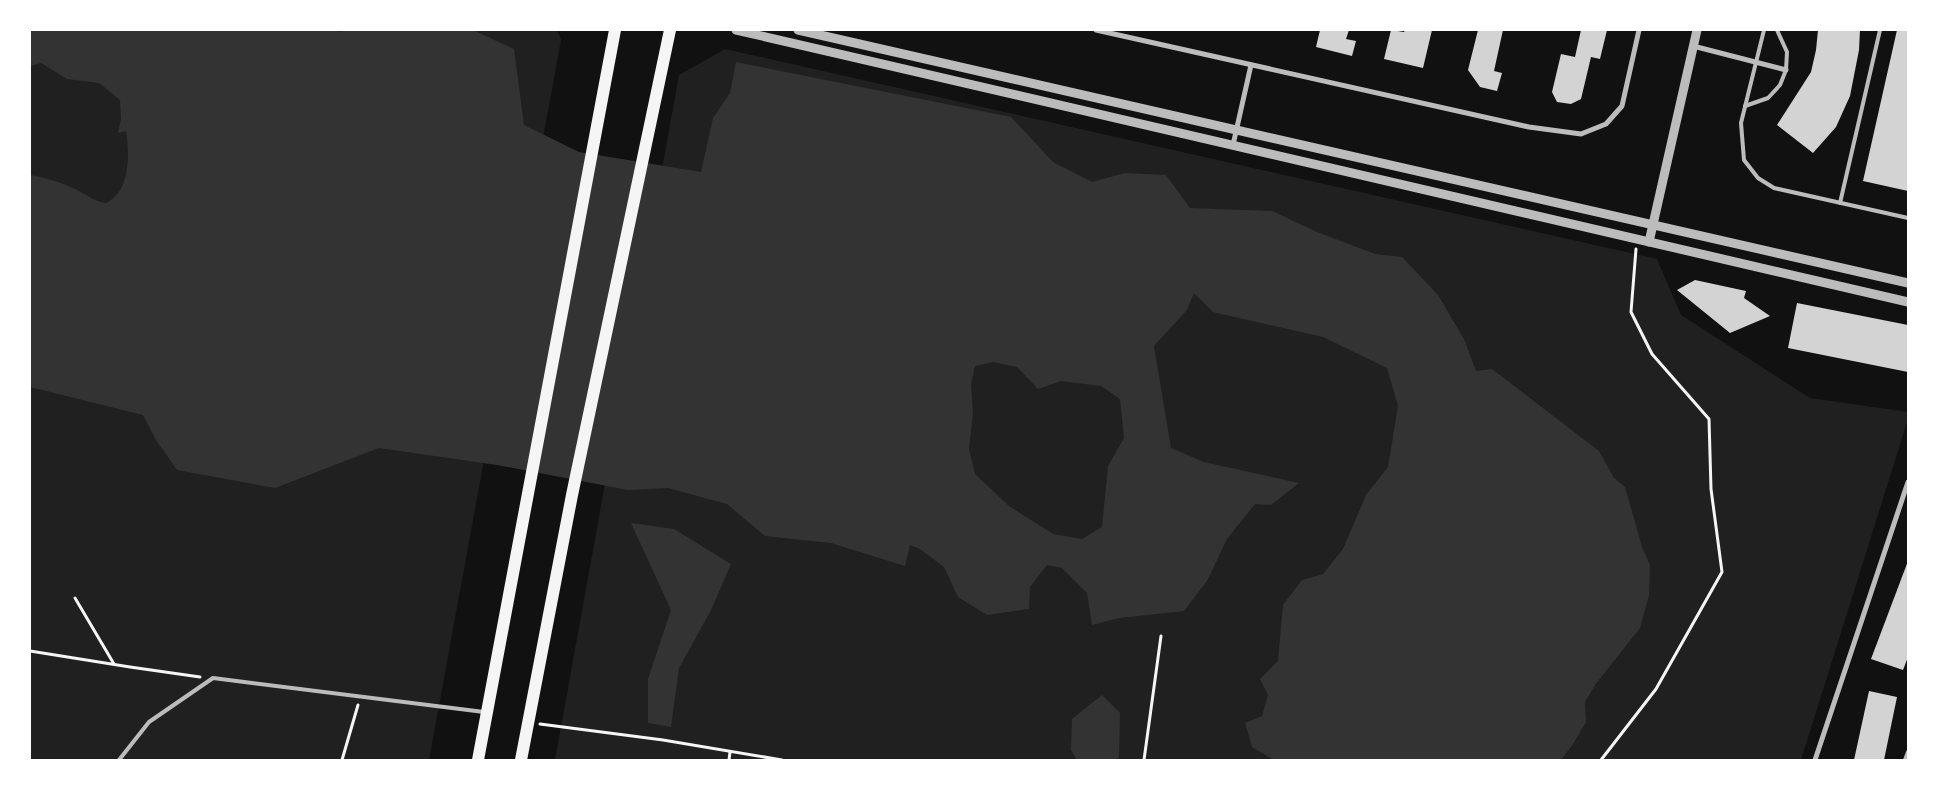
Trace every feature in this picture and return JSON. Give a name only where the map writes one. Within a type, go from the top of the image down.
[{"type":"main road","points":[[478,760],[615,30]]},
{"type":"main road","points":[[521,760],[572,495],[670,30]]},
{"type":"street","points":[[736,30],[1908,302]]},
{"type":"street","points":[[798,30],[1908,284]]},
{"type":"street","points":[[1096,30],[1529,127],[1581,134],[1606,124],[1622,106],[1640,30]]},
{"type":"street","points":[[1649,242],[1697,30]]},
{"type":"street","points":[[1693,46],[1786,70]]},
{"type":"street","points":[[1233,146],[1251,66]]},
{"type":"street","points":[[1815,760],[1908,482]]},
{"type":"lane","points":[[1764,30],[1741,123],[1744,160],[1758,178],[1774,188],[1908,218]]},
{"type":"lane","points":[[1745,106],[1768,98],[1780,85],[1786,70],[1787,52],[1777,30]]},
{"type":"lane","points":[[1840,203],[1880,30]]},
{"type":"lane","points":[[119,760],[150,722],[213,678],[486,713]]},
{"type":"lane","points":[[1905,760],[1908,752]]},
{"type":"path","points":[[1601,760],[1656,689],[1722,572],[1711,489],[1709,419],[1652,354],[1631,312],[1637,239]]},
{"type":"path","points":[[75,598],[114,665]]},
{"type":"path","points":[[1144,760],[1161,636]]},
{"type":"path","points":[[30,651],[114,665],[213,678]]},
{"type":"path","points":[[342,760],[360,697]]},
{"type":"path","points":[[528,723],[663,740],[782,760]]},
{"type":"path","points":[[729,760],[730,752]]},
{"type":"shaded area","points":[[30,30],[557,30],[561,40],[429,760],[30,760]]},
{"type":"shaded area","points":[[30,30],[337,30],[339,32],[349,30],[473,30],[514,49],[524,125],[579,152],[701,172],[713,118],[730,93],[736,62],[1011,117],[1053,162],[1092,182],[1125,173],[1166,175],[1190,208],[1272,211],[1317,232],[1375,254],[1402,257],[1438,295],[1464,339],[1476,371],[1492,369],[1599,451],[1614,478],[1625,487],[1642,547],[1650,565],[1649,595],[1640,628],[1595,685],[1585,702],[1586,722],[1561,760],[1274,760],[1252,747],[1245,723],[1262,716],[1268,695],[1260,679],[1278,661],[1283,605],[1302,580],[1323,574],[1343,549],[1366,495],[1388,467],[1398,406],[1387,368],[1323,337],[1213,312],[1194,293],[1187,310],[1154,346],[1171,448],[1204,462],[1299,483],[1271,505],[1255,504],[1227,539],[1207,581],[1184,611],[1119,618],[1092,625],[1087,593],[1062,568],[1047,565],[1030,587],[1029,609],[987,615],[958,597],[944,567],[920,549],[910,545],[905,566],[831,543],[765,536],[727,504],[668,488],[628,490],[497,465],[379,448],[275,488],[177,470],[156,440],[143,415],[30,387],[30,175],[59,182],[95,200],[107,203],[118,193],[123,185],[127,170],[128,146],[126,131],[118,133],[121,119],[120,100],[99,83],[67,79],[41,63],[30,66]],"holes":[[[993,362],[1017,367],[1038,389],[1061,381],[1101,386],[1120,399],[1124,438],[1108,466],[1102,527],[1082,539],[1053,534],[1009,506],[975,474],[969,449],[973,413],[971,384],[975,366]]]},
{"type":"shaded area","points":[[725,49],[1657,259],[1681,315],[1810,398],[1908,412],[1908,419],[1801,760],[555,760],[679,75]]},
{"type":"shaded area","points":[[631,523],[674,529],[731,564],[711,610],[679,668],[671,727],[648,723],[648,679],[671,610]]},
{"type":"shaded area","points":[[1102,695],[1120,713],[1119,757],[1116,760],[1077,760],[1071,750],[1072,719]]},
{"type":"building","points":[[1320,30],[1349,30],[1346,39],[1356,41],[1352,56],[1316,47]]},
{"type":"building","points":[[1391,30],[1404,32],[1405,30],[1432,30],[1423,68],[1384,59]]},
{"type":"building","points":[[1478,30],[1503,30],[1494,71],[1502,73],[1497,91],[1480,87],[1468,70]]},
{"type":"building","points":[[1581,30],[1607,30],[1600,59],[1591,57],[1581,99],[1571,104],[1557,102],[1552,92],[1561,54],[1575,57]]},
{"type":"building","points":[[1818,30],[1860,30],[1859,50],[1850,96],[1836,127],[1813,153],[1777,125],[1811,72]]},
{"type":"building","points":[[1897,30],[1908,30],[1908,191],[1863,181]]},
{"type":"building","points":[[1695,280],[1746,291],[1744,298],[1770,316],[1730,333],[1677,290]]},
{"type":"building","points":[[1797,303],[1908,325],[1908,372],[1788,348]]},
{"type":"building","points":[[1908,561],[1908,657],[1903,670],[1871,659]]},
{"type":"building","points":[[1869,691],[1897,697],[1884,760],[1854,760]]}]
